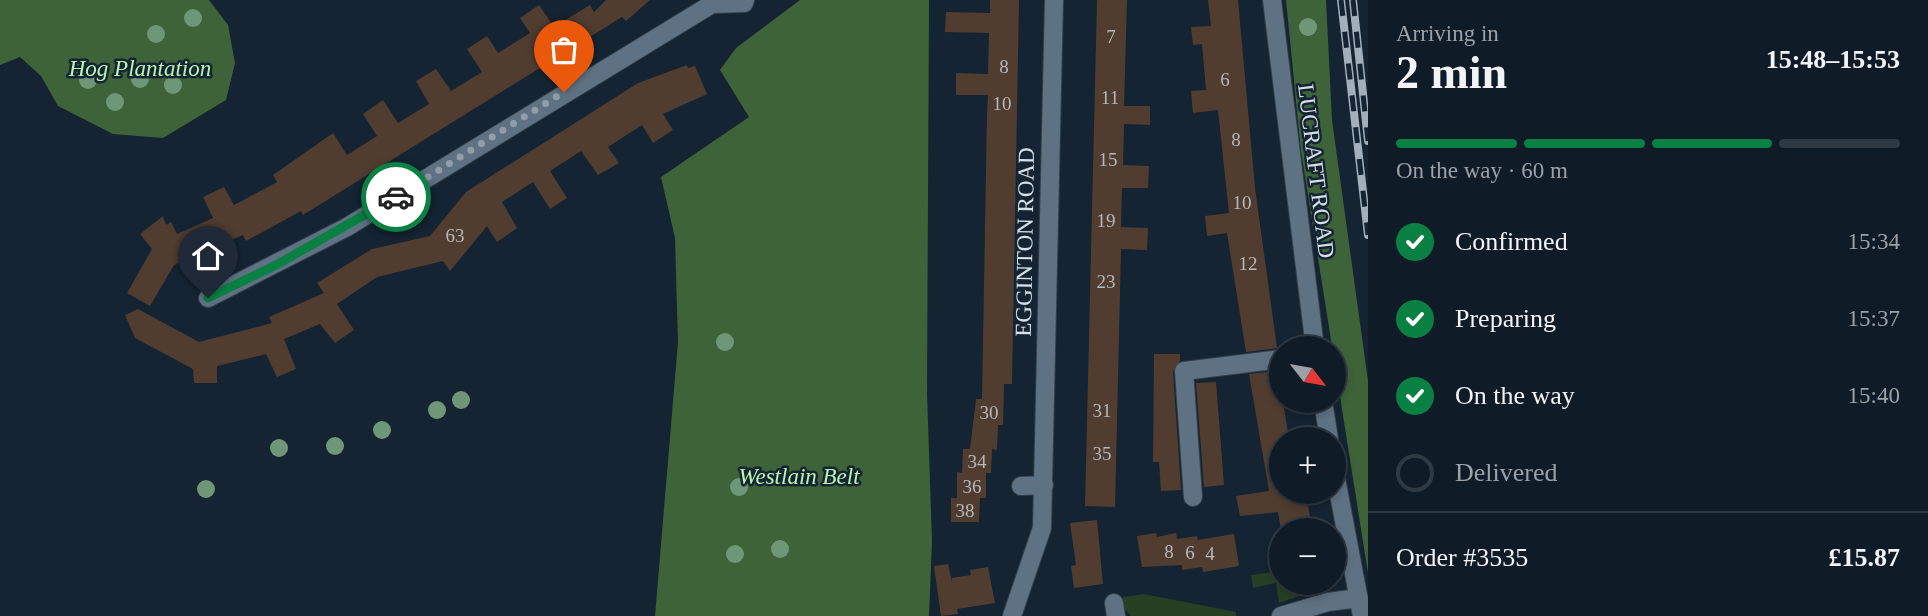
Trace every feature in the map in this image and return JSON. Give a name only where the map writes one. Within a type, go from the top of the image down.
[{"type":"street","points":[[208,298],[346,227],[712,4],[744,3],[745,0]]},
{"type":"street","name":"EGGINTON ROAD","points":[[1012,616],[1039,542],[1044,485],[1055,0]]},
{"type":"street","name":"LUCRAFT ROAD","points":[[1272,0],[1314,336]]},
{"type":"street","points":[[1193,497],[1184,371],[1269,360]]},
{"type":"street","points":[[1021,486],[1044,485]]},
{"type":"street","points":[[1341,504],[1362,616]]},
{"type":"street","points":[[1280,616],[1328,602],[1359,598]]},
{"type":"green space","name":"Hog Plantation","points":[[0,0],[209,0],[228,25],[235,63],[226,100],[163,138],[113,134],[58,106],[41,76],[20,57],[0,65]]},
{"type":"green space","name":"Westlain Belt","points":[[800,0],[929,0],[927,393],[932,541],[929,616],[655,616],[678,342],[675,238],[661,177],[749,117],[720,70],[736,48]]},
{"type":"green space","points":[[1286,0],[1326,0],[1332,120],[1368,381],[1368,573],[1343,413],[1346,413],[1346,336],[1330,336],[1301,151]]},
{"type":"green space","points":[[1269,573],[1269,585],[1253,588],[1251,575]]},
{"type":"green space","points":[[1144,594],[1236,612],[1236,616],[1131,616],[1124,608],[1123,597]]},
{"type":"green space","points":[[1278,595],[1302,595],[1279,603]]},
{"type":"building","points":[[606,0],[650,0],[626,21],[622,17],[303,215],[301,211],[246,241],[243,235],[174,265],[150,306],[127,293],[152,249],[140,234],[163,216],[166,225],[171,222],[177,234],[213,218],[203,197],[224,187],[234,205],[277,182],[273,175],[333,133],[347,155],[377,136],[363,114],[383,100],[398,123],[429,104],[416,81],[436,69],[451,91],[482,72],[467,49],[487,36],[498,53],[530,33],[520,18],[539,5],[554,27],[590,5],[594,12]]},
{"type":"building","points":[[990,0],[1019,0],[1012,384],[1004,384],[1003,425],[998,425],[997,450],[992,449],[991,473],[986,473],[986,498],[980,498],[979,522],[951,522],[951,498],[957,498],[957,472],[962,473],[963,449],[970,449],[976,399],[982,399],[988,95],[956,95],[956,73],[988,74],[989,33],[945,32],[946,12],[990,13]]},
{"type":"building","points":[[1097,0],[1127,0],[1124,106],[1150,106],[1150,125],[1124,124],[1123,165],[1149,166],[1148,188],[1122,188],[1121,227],[1148,228],[1147,250],[1121,249],[1115,507],[1085,506]]},
{"type":"building","points":[[1208,0],[1238,0],[1255,188],[1275,336],[1269,336],[1269,349],[1246,352],[1227,233],[1207,236],[1205,216],[1229,213],[1218,110],[1193,113],[1191,91],[1206,90],[1202,44],[1193,45],[1191,27],[1211,26]]},
{"type":"building","points":[[687,65],[688,68],[695,66],[707,94],[663,114],[673,130],[653,143],[642,125],[608,147],[619,163],[598,175],[581,151],[550,171],[567,198],[550,209],[533,182],[502,202],[517,228],[497,242],[487,226],[450,271],[443,261],[377,277],[337,304],[354,330],[335,343],[320,324],[284,339],[296,369],[277,377],[266,354],[217,366],[217,383],[194,383],[193,369],[135,338],[125,315],[138,309],[199,342],[272,323],[269,317],[324,293],[317,283],[372,249],[430,236],[466,192],[638,83]]},
{"type":"building","points":[[1154,354],[1180,354],[1180,361],[1173,372],[1181,490],[1161,491],[1159,462],[1153,462]]},
{"type":"building","points":[[1269,372],[1269,413],[1285,413],[1287,427],[1269,427],[1269,491],[1249,374]]},
{"type":"building","points":[[1216,382],[1224,485],[1204,487],[1196,383]]},
{"type":"building","points":[[1269,491],[1269,504],[1308,504],[1310,518],[1279,518],[1278,512],[1240,516],[1236,496]]},
{"type":"building","points":[[1097,520],[1103,584],[1074,588],[1071,566],[1076,565],[1070,523]]},
{"type":"building","points":[[1156,533],[1157,537],[1176,533],[1177,539],[1197,536],[1198,540],[1234,534],[1239,566],[1203,572],[1202,567],[1182,570],[1182,565],[1142,567],[1137,536]]},
{"type":"building","points":[[948,564],[952,582],[952,578],[971,575],[970,570],[988,567],[995,603],[957,609],[958,614],[941,616],[934,566]]},
{"type":"railway","points":[[1341,0],[1368,235]]},
{"type":"railway","points":[[1353,0],[1368,141]]},
{"type":"way so far","points":[[396,197],[564,92]]},
{"type":"route","points":[[208,298],[278,264],[396,197]]}]
